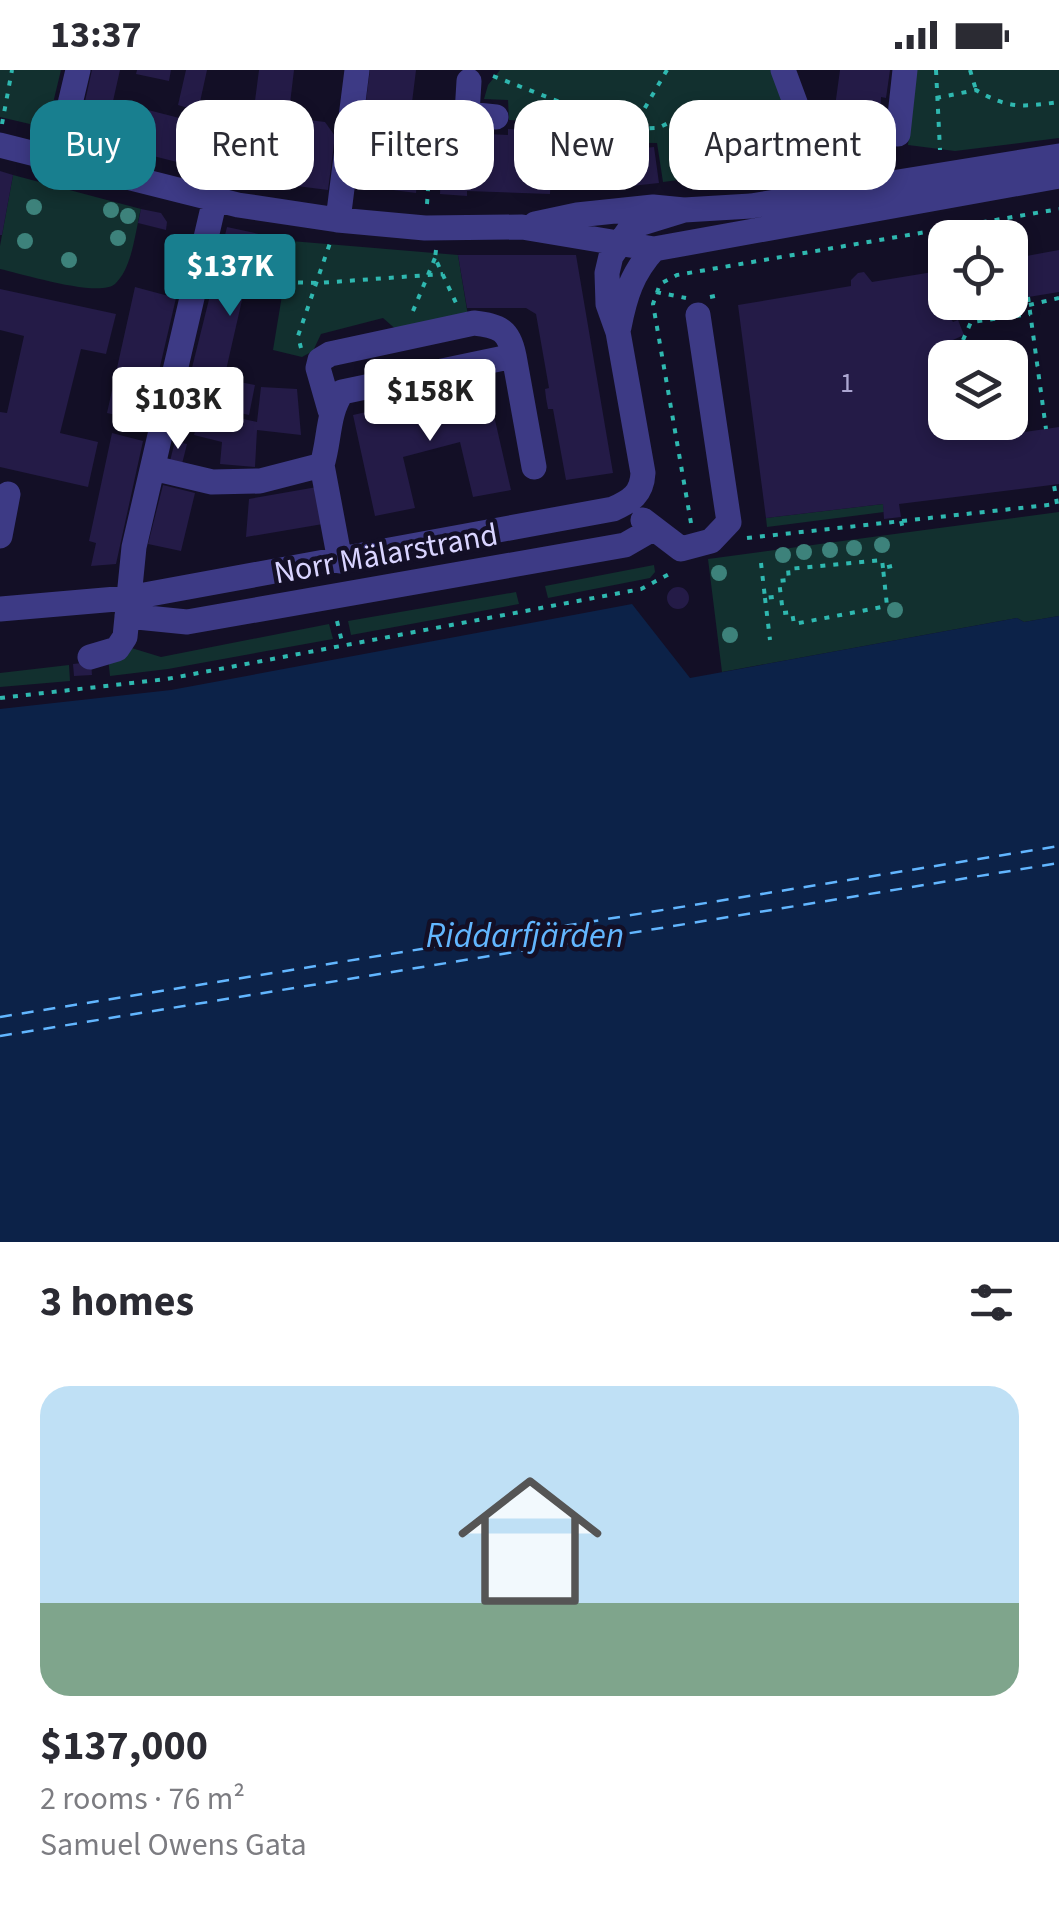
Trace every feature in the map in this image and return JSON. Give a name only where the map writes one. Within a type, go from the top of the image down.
[{"type":"street","points":[[71,100],[78,70]]},
{"type":"street","points":[[334,230],[357,70]]},
{"type":"street","points":[[783,70],[794,100]]},
{"type":"street","points":[[898,134],[905,70]]},
{"type":"street","points":[[475,74],[468,114],[496,116]]},
{"type":"street","points":[[0,145],[30,152]]},
{"type":"street","points":[[618,332],[630,282],[654,250],[1059,156]]},
{"type":"street","points":[[156,185],[334,230],[430,239],[653,207],[814,210],[1059,176]]},
{"type":"street","points":[[811,190],[814,210]]},
{"type":"street","points":[[90,657],[117,649],[125,637],[134,547],[215,200]]},
{"type":"street","points":[[684,210],[632,226],[611,256],[607,273],[608,304],[618,332],[644,473],[642,485],[631,500],[652,530],[681,549],[711,541],[729,522],[698,315]]},
{"type":"street","points":[[522,227],[620,241],[654,250]]},
{"type":"street","points":[[340,562],[322,465],[329,441],[330,410],[318,368],[320,360],[330,354],[464,325],[496,326],[510,339],[534,468]]},
{"type":"street","points":[[330,410],[342,392],[514,356]]},
{"type":"street","points":[[153,468],[212,482],[260,482],[322,465]]},
{"type":"street","points":[[0,536],[8,494]]},
{"type":"street","name":"Norr Mälarstrand","points":[[0,609],[128,608],[340,562],[612,510],[631,500]]},
{"type":"street","name":"Norr Mälarstrand","points":[[128,608],[187,622],[625,544],[652,530]]},
{"type":"path","points":[[0,134],[12,70]]},
{"type":"path","points":[[649,101],[667,70]]},
{"type":"path","points":[[936,70],[941,158]]},
{"type":"path","points":[[970,70],[976,90]]},
{"type":"path","points":[[475,74],[546,100]]},
{"type":"path","points":[[936,98],[976,90],[1014,107],[1059,102]]},
{"type":"path","points":[[431,190],[430,239],[464,325]]},
{"type":"path","points":[[998,220],[1059,208]]},
{"type":"path","points":[[320,360],[307,356],[298,336],[334,230]]},
{"type":"path","points":[[0,698],[167,679],[641,590],[676,568],[681,549],[693,538],[654,304],[656,292],[667,278],[928,233]]},
{"type":"path","points":[[402,338],[435,258]]},
{"type":"path","points":[[285,282],[443,274]]},
{"type":"path","points":[[1028,297],[1046,429]]},
{"type":"path","points":[[1029,305],[1059,298]]},
{"type":"path","points":[[964,340],[971,322],[1030,314]]},
{"type":"path","points":[[1028,367],[1037,366]]},
{"type":"path","points":[[754,536],[1058,504],[1054,485]]},
{"type":"path","points":[[901,521],[904,534]]},
{"type":"path","points":[[887,606],[882,560],[788,569],[789,580],[779,581],[783,613],[792,612],[794,624],[897,605]]},
{"type":"path","points":[[761,562],[770,640]]},
{"type":"path","points":[[883,568],[892,566]]},
{"type":"path","points":[[766,598],[781,596]]},
{"type":"path","points":[[335,612],[344,646]]},
{"type":"green space","points":[[0,70],[61,70],[54,100],[30,100],[30,124],[0,117]]},
{"type":"green space","points":[[500,70],[773,70],[787,100],[669,100],[669,181],[663,182],[657,143],[649,143],[649,100],[514,100],[514,120],[509,120],[508,100],[484,99],[488,85]]},
{"type":"green space","points":[[916,70],[1059,70],[1059,138],[955,151],[908,145]]},
{"type":"green space","points":[[13,175],[30,180],[30,190],[69,190],[141,209],[130,259],[121,277],[106,288],[78,287],[0,269],[0,246]]},
{"type":"green space","points":[[291,241],[458,255],[468,316],[399,332],[383,318],[321,334],[313,351],[302,357],[273,350]]},
{"type":"green space","points":[[883,504],[884,512],[767,527],[766,518]]},
{"type":"green space","points":[[1059,512],[1059,616],[1024,622],[1017,618],[722,672],[708,559]]},
{"type":"green space","points":[[654,565],[655,572],[650,578],[548,598],[545,586]]},
{"type":"green space","points":[[516,592],[519,604],[351,635],[348,621]]},
{"type":"green space","points":[[329,624],[333,639],[110,676],[108,657],[125,646],[161,657]]},
{"type":"green space","points":[[69,665],[70,681],[0,687],[0,673]]},
{"type":"water","name":"Riddarfjärden","points":[[632,604],[690,678],[1017,618],[1024,622],[1059,616],[1059,1242],[0,1242],[0,709],[171,690]]},
{"type":"building","points":[[92,70],[120,70],[113,100],[85,100]]},
{"type":"building","points":[[137,70],[171,70],[169,81],[136,74]]},
{"type":"building","points":[[186,70],[207,70],[200,100],[179,100]]},
{"type":"building","points":[[259,70],[294,70],[290,100],[255,100]]},
{"type":"building","points":[[370,70],[416,70],[412,100],[366,100]]},
{"type":"building","points":[[840,70],[890,70],[886,98],[836,100]]},
{"type":"building","points":[[156,112],[176,117],[176,162],[156,157]]},
{"type":"building","points":[[314,121],[325,122],[334,135],[328,190],[314,188]]},
{"type":"building","points":[[508,129],[514,129],[514,190],[550,190],[550,194],[440,194],[440,190],[494,190],[494,134],[508,135]]},
{"type":"building","points":[[654,147],[659,183],[649,184],[649,148]]},
{"type":"building","points":[[0,171],[13,175],[2,235],[0,235]]},
{"type":"building","points":[[141,209],[161,213],[167,222],[166,230],[138,223]]},
{"type":"building","points":[[227,227],[291,241],[286,271],[250,265],[224,379],[255,385],[249,415],[184,400]]},
{"type":"building","points":[[173,243],[182,245],[187,254],[183,271],[168,268]]},
{"type":"building","points":[[1059,250],[1059,292],[1028,297],[1028,256]]},
{"type":"building","points":[[458,255],[576,255],[613,473],[566,480],[553,409],[548,409],[546,398],[545,389],[549,388],[536,314],[526,308],[467,308]]},
{"type":"building","points":[[864,272],[872,282],[928,273],[928,320],[958,320],[964,335],[953,340],[928,340],[928,440],[1028,440],[1028,431],[1059,427],[1059,484],[899,504],[901,517],[884,519],[883,504],[766,518],[738,305],[851,286],[858,273]]},
{"type":"building","points":[[135,287],[176,298],[155,388],[135,384],[129,408],[119,406],[116,415],[107,413]]},
{"type":"building","points":[[0,289],[116,314],[106,354],[81,349],[60,433],[98,442],[88,487],[0,467],[0,412],[7,413],[24,336],[0,330]]},
{"type":"building","points":[[487,385],[511,490],[473,497],[460,442],[403,457],[415,508],[375,516],[353,415]]},
{"type":"building","points":[[261,387],[297,389],[301,435],[257,430],[255,467],[220,464],[222,442],[194,435],[201,410],[257,422]]},
{"type":"building","points":[[112,433],[143,441],[116,564],[91,566],[96,543],[89,541]]},
{"type":"building","points":[[175,441],[187,444],[182,464],[170,461]]},
{"type":"building","points":[[163,485],[195,493],[181,551],[148,544]]},
{"type":"building","points":[[317,487],[323,524],[246,537],[249,499]]},
{"type":"building","points":[[678,587],[686,590],[686,606],[678,609],[670,606],[667,598],[670,590]]},
{"type":"building","points":[[91,662],[92,675],[74,676],[73,664]]},
{"type":"ferry route","points":[[0,1017],[1059,846]]},
{"type":"ferry route","points":[[0,1036],[1059,863]]}]
